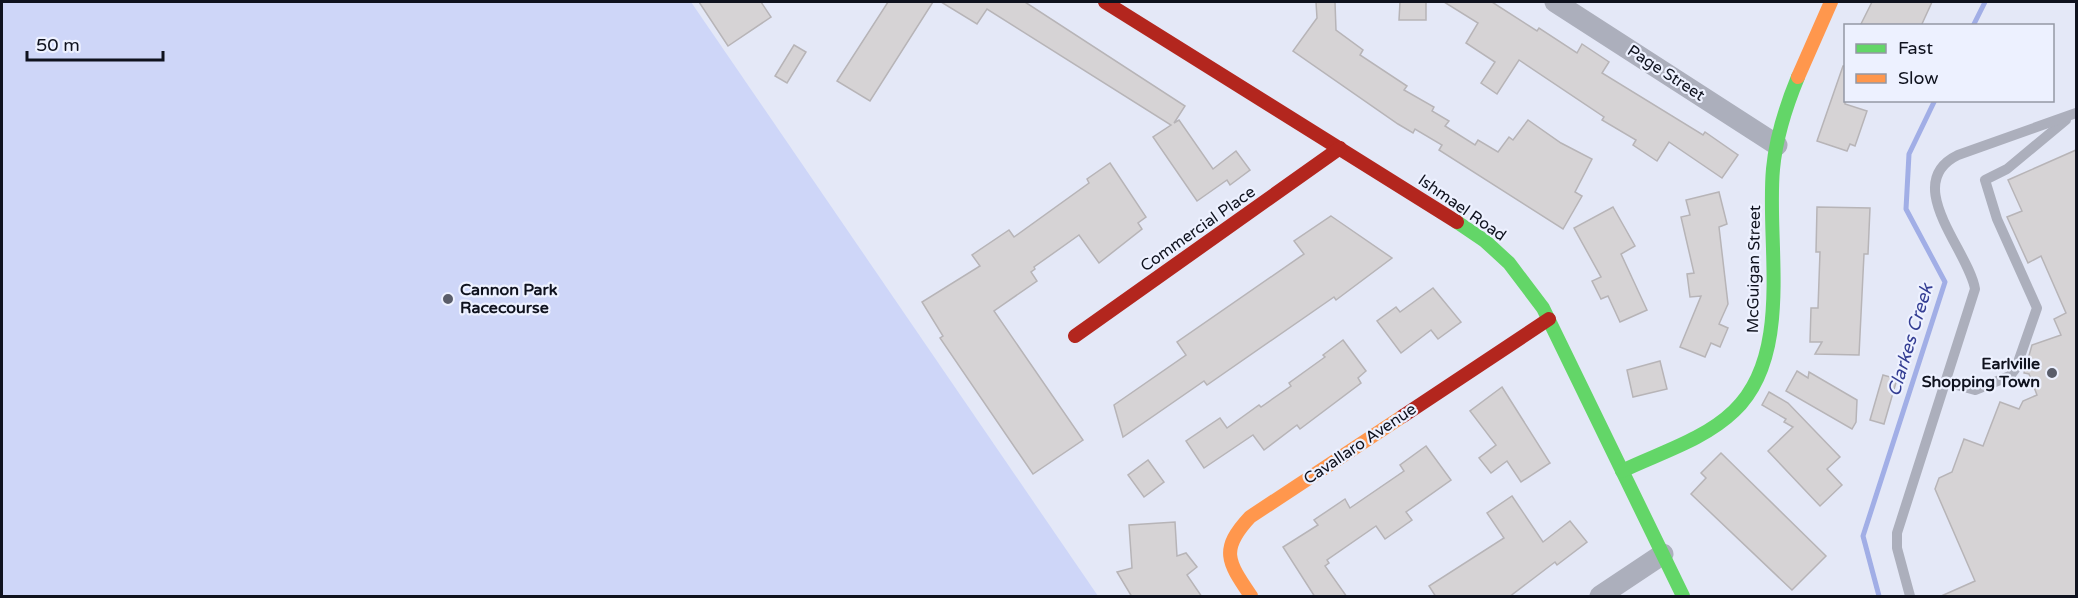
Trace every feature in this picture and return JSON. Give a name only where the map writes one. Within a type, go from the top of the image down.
[{"type":"street","name":"Ishmael Road","points":[[1105,2],[1485,241],[1518,274],[1549,319],[1683,597]]},
{"type":"street","name":"Page Street","points":[[1556,2],[1777,145]]},
{"type":"street","name":"McGuigan Street","points":[[1622,471],[1717,426],[1743,402],[1762,371],[1768,346],[1771,312],[1773,170],[1777,145],[1788,104],[1831,2]]},
{"type":"street","name":"Commercial Place","points":[[1075,336],[1340,148]]},
{"type":"street","name":"Cavallaro Avenue","points":[[1251,597],[1231,563],[1227,549],[1234,533],[1250,517],[1549,319]]},
{"type":"street","points":[[1600,597],[1663,554]]},
{"type":"lane","points":[[1946,382],[1975,390],[2014,373],[2037,308],[1997,219],[1985,180],[2007,169],[2075,113]]},
{"type":"lane","points":[[1910,597],[1896,536],[1975,289],[1936,205],[1940,171],[1945,164],[1958,155],[2075,113]]},
{"type":"shaded area","name":"Cannon Park Racecourse","points":[[2,2],[691,2],[1098,596],[2,596]]},
{"type":"building","points":[[699,2],[761,2],[771,17],[728,46]]},
{"type":"building","points":[[888,2],[933,2],[870,101],[837,81]]},
{"type":"building","points":[[941,2],[1025,2],[1185,106],[1174,123],[1179,120],[1213,169],[1236,151],[1250,170],[1230,185],[1227,180],[1197,201],[1153,137],[1171,125],[987,9],[977,24]]},
{"type":"building","points":[[1316,2],[1335,2],[1336,30],[1363,50],[1360,55],[1407,86],[1404,90],[1434,107],[1432,111],[1449,121],[1445,126],[1475,145],[1478,140],[1498,152],[1509,137],[1513,140],[1528,120],[1561,143],[1592,159],[1575,192],[1582,196],[1563,229],[1439,150],[1442,145],[1415,129],[1413,133],[1398,124],[1293,51],[1317,18]]},
{"type":"building","points":[[1400,2],[1426,2],[1426,20],[1399,20]]},
{"type":"building","points":[[1444,2],[1492,2],[1537,31],[1539,28],[1577,53],[1582,44],[1609,62],[1602,73],[1703,135],[1705,132],[1738,155],[1722,178],[1669,142],[1657,161],[1633,145],[1636,140],[1602,120],[1604,117],[1519,60],[1497,94],[1481,83],[1495,62],[1466,43],[1478,23]]},
{"type":"building","points":[[1872,2],[1932,2],[1922,24],[1861,24]]},
{"type":"building","points":[[794,45],[806,52],[787,83],[775,76]]},
{"type":"building","points":[[1844,66],[1845,104],[1867,111],[1855,146],[1850,144],[1847,151],[1817,141]]},
{"type":"building","name":"Earlville Shopping Town","points":[[2076,150],[2076,597],[1939,597],[1975,581],[1935,489],[1939,478],[1952,472],[1964,439],[1983,446],[2000,402],[2019,409],[2023,401],[2037,395],[2029,374],[2024,373],[2032,345],[2061,335],[2054,319],[2066,313],[2041,256],[2028,263],[2007,217],[2022,211],[2008,180]]},
{"type":"building","points":[[1110,163],[1146,217],[1138,223],[1142,229],[1099,263],[1079,235],[1034,267],[1035,269],[1031,272],[1037,281],[994,311],[1083,440],[1033,474],[940,338],[943,336],[922,302],[980,266],[972,255],[1009,230],[1014,237],[1089,183],[1087,179]]},
{"type":"building","points":[[1719,192],[1727,224],[1719,227],[1728,304],[1719,324],[1728,328],[1720,347],[1711,343],[1705,357],[1680,347],[1701,296],[1690,297],[1687,274],[1694,273],[1681,217],[1690,215],[1686,200]]},
{"type":"building","points":[[1613,207],[1635,246],[1621,254],[1647,310],[1620,322],[1608,296],[1601,299],[1592,281],[1601,277],[1574,228]]},
{"type":"building","points":[[1817,207],[1870,208],[1868,254],[1864,254],[1859,355],[1815,354],[1822,342],[1810,342],[1811,308],[1818,308],[1820,252],[1816,252]]},
{"type":"building","points":[[1331,216],[1392,258],[1336,300],[1334,297],[1207,385],[1204,381],[1123,437],[1114,405],[1186,355],[1177,342],[1304,254],[1294,241]]},
{"type":"building","points":[[1433,288],[1461,322],[1438,339],[1431,330],[1401,353],[1377,321],[1396,307],[1400,312]]},
{"type":"building","points":[[1343,340],[1366,371],[1358,378],[1361,383],[1300,429],[1297,425],[1264,450],[1253,435],[1204,468],[1186,441],[1220,418],[1227,428],[1259,405],[1261,407],[1291,386],[1289,383],[1325,357],[1323,355]]},
{"type":"building","points":[[1660,361],[1667,389],[1633,397],[1627,370]]},
{"type":"building","points":[[1797,371],[1808,378],[1809,372],[1857,400],[1856,422],[1852,429],[1786,391]]},
{"type":"building","points":[[1883,375],[1897,379],[1884,424],[1870,420]]},
{"type":"building","points":[[1502,387],[1550,463],[1521,482],[1507,461],[1491,473],[1479,458],[1496,445],[1470,411]]},
{"type":"building","points":[[1769,392],[1788,403],[1840,457],[1827,469],[1842,485],[1820,506],[1768,451],[1793,427],[1784,422],[1786,419],[1762,405]]},
{"type":"building","points":[[1426,446],[1451,480],[1406,512],[1412,520],[1385,539],[1376,526],[1327,560],[1329,563],[1325,566],[1347,597],[1315,597],[1283,547],[1318,525],[1314,520],[1345,499],[1350,508],[1404,471],[1400,465]]},
{"type":"building","points":[[1721,453],[1826,556],[1792,590],[1691,494],[1706,478],[1701,473]]},
{"type":"building","points":[[1148,460],[1164,482],[1144,497],[1128,475]]},
{"type":"building","points":[[1512,496],[1543,542],[1570,521],[1587,542],[1557,565],[1555,562],[1509,597],[1436,597],[1429,586],[1504,538],[1487,513]]},
{"type":"building","points":[[1175,522],[1177,556],[1186,553],[1197,567],[1187,575],[1202,597],[1132,597],[1117,572],[1132,568],[1129,525]]},
{"type":"waterway","name":"Clarkes Creek","points":[[1974,24],[1985,2]]},
{"type":"waterway","name":"Clarkes Creek","points":[[1879,596],[1863,536],[1945,282],[1906,209],[1909,154],[1934,102]]},
{"type":"traffic: fast","points":[[1622,471],[1709,430],[1734,411],[1753,387],[1764,360],[1771,329],[1774,157],[1782,122],[1798,77]]},
{"type":"traffic: fast","points":[[1457,222],[1485,241],[1509,263],[1543,308],[1683,596]]},
{"type":"traffic: slow","points":[[1798,77],[1831,2]]},
{"type":"traffic: slow","points":[[1251,596],[1232,565],[1230,556],[1234,538],[1240,528],[1250,517],[1403,416]]},
{"type":"traffic: jam","points":[[1105,2],[1457,222]]},
{"type":"traffic: jam","points":[[1075,336],[1340,148]]},
{"type":"traffic: jam","points":[[1403,416],[1549,319]]},
{"type":"place","name":"Cannon Park Racecourse","points":[[448,299]]},
{"type":"place","name":"Earlville Shopping Town","points":[[2052,373]]}]
